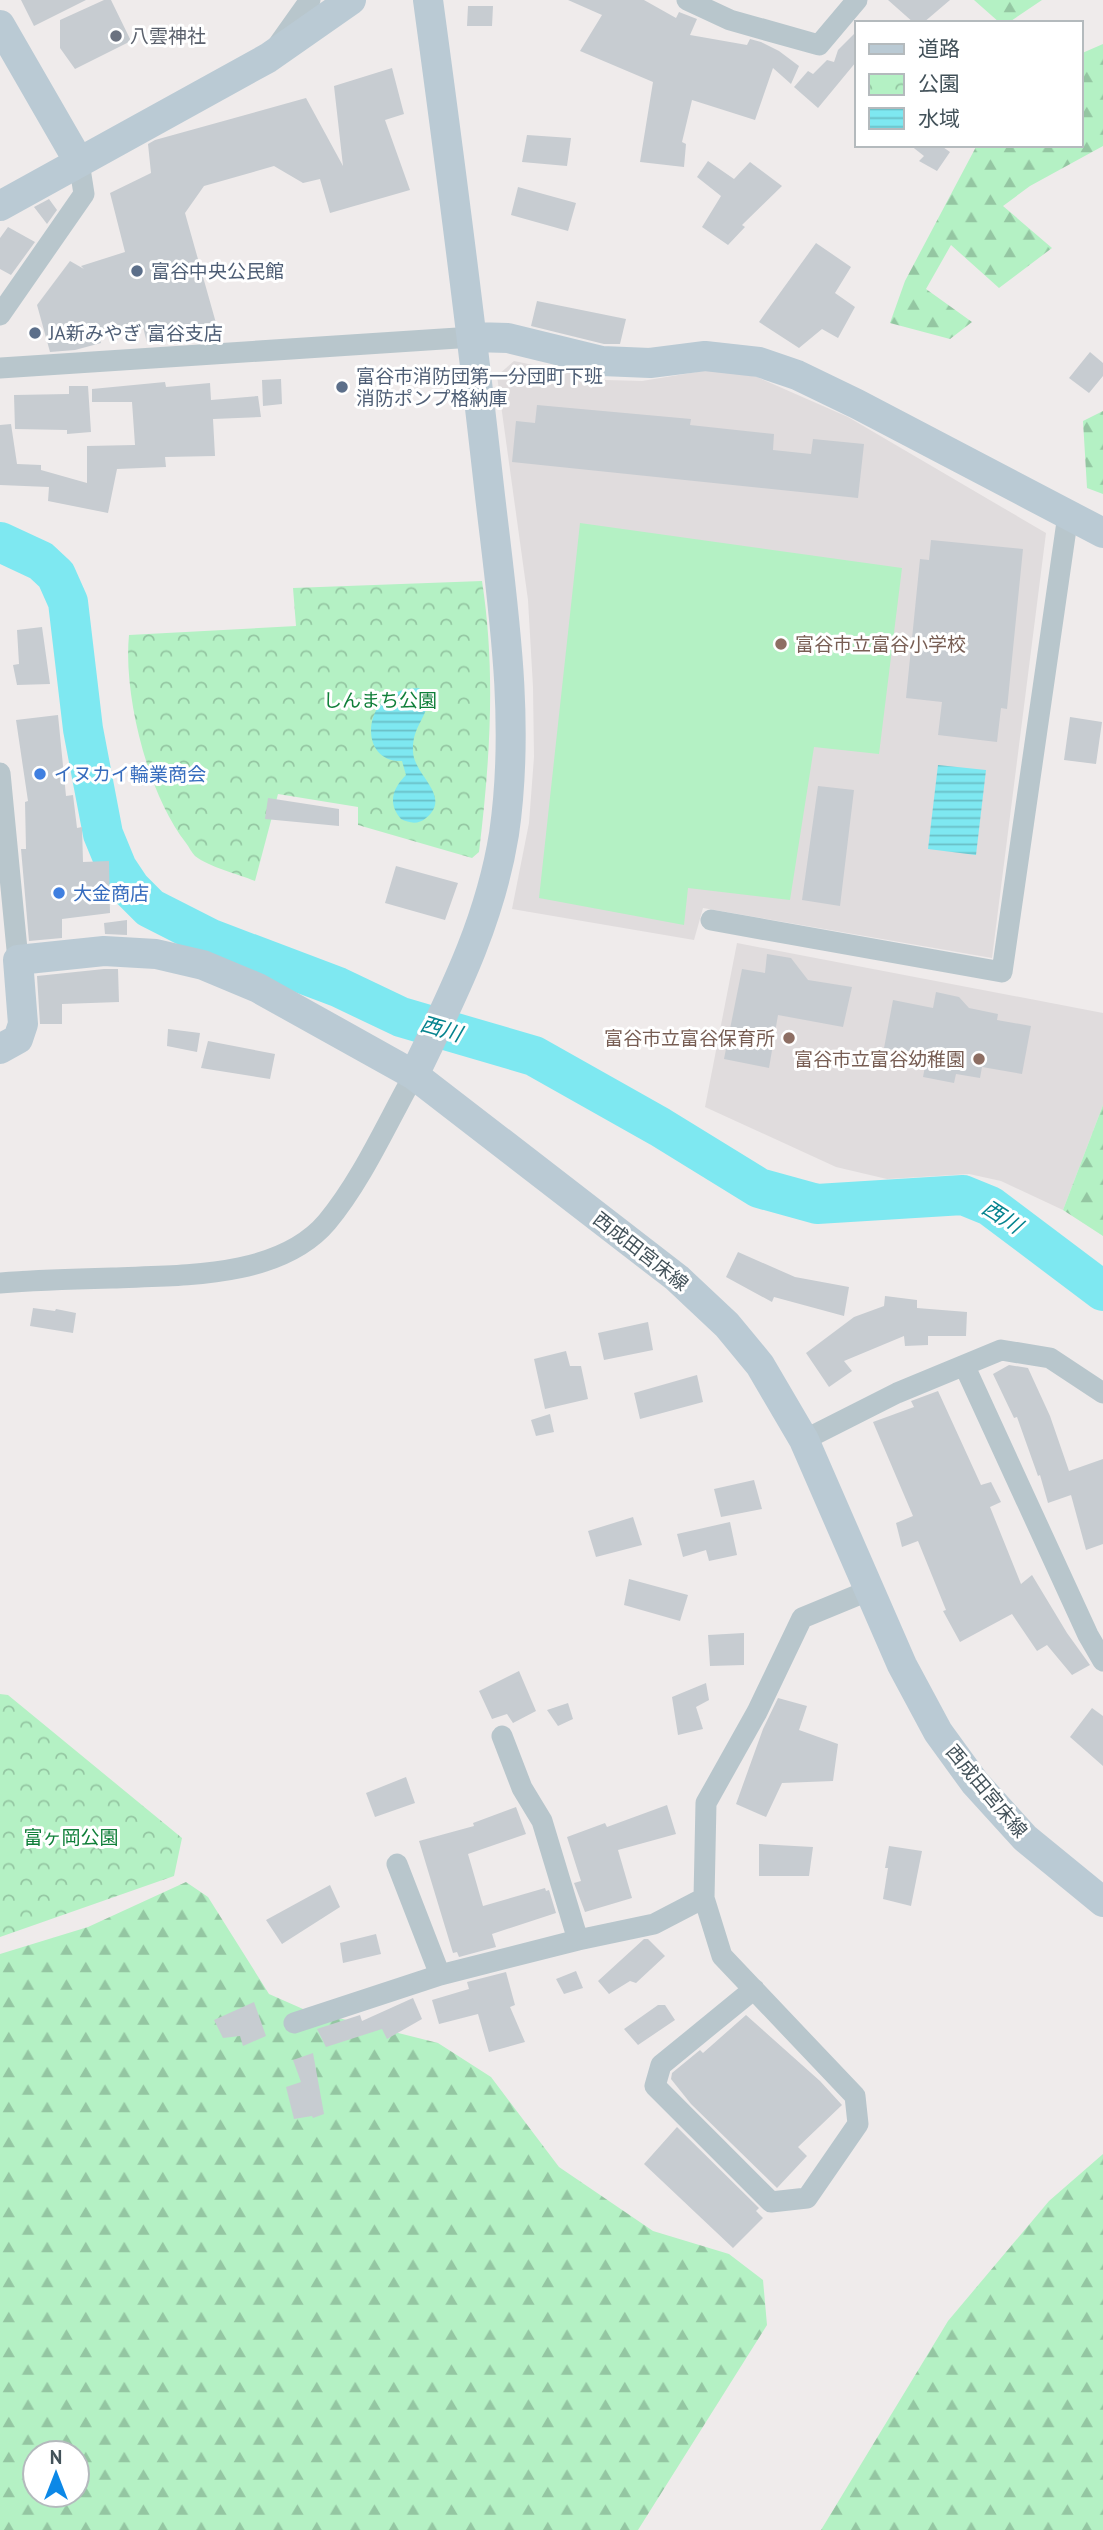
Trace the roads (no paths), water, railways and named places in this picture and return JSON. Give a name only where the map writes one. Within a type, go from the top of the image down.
[{"type":"street","points":[[268,58],[310,0]]},
{"type":"street","points":[[0,206],[268,58],[351,0]]},
{"type":"street","points":[[0,1283],[208,1275],[251,1265],[296,1248],[326,1223],[353,1184],[419,1064],[454,995],[475,944],[493,885],[504,833],[510,755],[510,669],[472,337],[428,0]]},
{"type":"street","points":[[687,0],[730,20],[819,46],[857,0]]},
{"type":"street","points":[[0,25],[79,162],[85,194],[0,315]]},
{"type":"street","points":[[0,368],[472,337],[508,338],[602,361],[650,363],[705,356],[759,362],[797,375],[857,404],[1103,533]]},
{"type":"street","points":[[711,920],[1002,972],[1068,514]]},
{"type":"street","points":[[0,773],[3,841],[23,1024],[18,1039],[0,1049]]},
{"type":"street","name":"西成田宮床線","points":[[18,960],[104,951],[156,954],[203,965],[419,1064],[677,1278],[727,1325],[760,1365],[804,1440],[902,1665],[938,1732],[975,1783],[1025,1839],[1103,1902]]},
{"type":"street","points":[[804,1440],[897,1393],[1001,1350],[1050,1358],[1103,1393]]},
{"type":"street","points":[[965,1367],[1088,1635],[1103,1661]]},
{"type":"street","points":[[754,1989],[661,2065],[654,2086],[771,2202],[807,2198],[858,2124],[855,2096],[754,1989],[722,1956],[704,1898],[706,1803],[757,1712],[802,1618],[870,1590]]},
{"type":"street","points":[[502,1736],[522,1788],[542,1821],[578,1940]]},
{"type":"street","points":[[397,1864],[440,1975]]},
{"type":"street","points":[[294,2023],[440,1975],[654,1924],[704,1898]]},
{"type":"water","points":[[419,688],[428,700],[415,736],[413,751],[419,768],[434,793],[435,802],[433,810],[426,818],[417,822],[401,819],[394,807],[395,790],[406,775],[402,761],[391,760],[382,755],[372,741],[371,731],[375,712],[381,703],[405,689]]},
{"type":"water","points":[[938,765],[986,770],[976,855],[928,849]]},
{"type":"waterway","name":"西川","points":[[0,542],[41,561],[56,575],[68,602],[83,729],[103,834],[117,868],[131,889],[150,908],[211,939],[338,987],[401,1017],[534,1056],[660,1127],[759,1188],[817,1204],[963,1195],[990,1206],[1103,1291]]},
{"type":"place","name":"八雲神社","points":[[116,36]]},
{"type":"place","name":"富谷中央公民館","points":[[137,271]]},
{"type":"place","name":"JA新みやぎ 富谷支店","points":[[35,333]]},
{"type":"place","name":"富谷市消防団第一分団町下班 消防ポンプ格納庫","points":[[342,387]]},
{"type":"place","name":"富谷市立富谷小学校","points":[[781,644]]},
{"type":"place","name":"イヌカイ輪業商会","points":[[40,774]]},
{"type":"place","name":"大金商店","points":[[59,893]]},
{"type":"place","name":"富谷市立富谷保育所","points":[[789,1038]]},
{"type":"place","name":"富谷市立富谷幼稚園","points":[[979,1059]]},
{"type":"park label","name":"しんまち公園","points":[[380,700]]},
{"type":"park label","name":"富ヶ岡公園","points":[[71,1837]]}]
